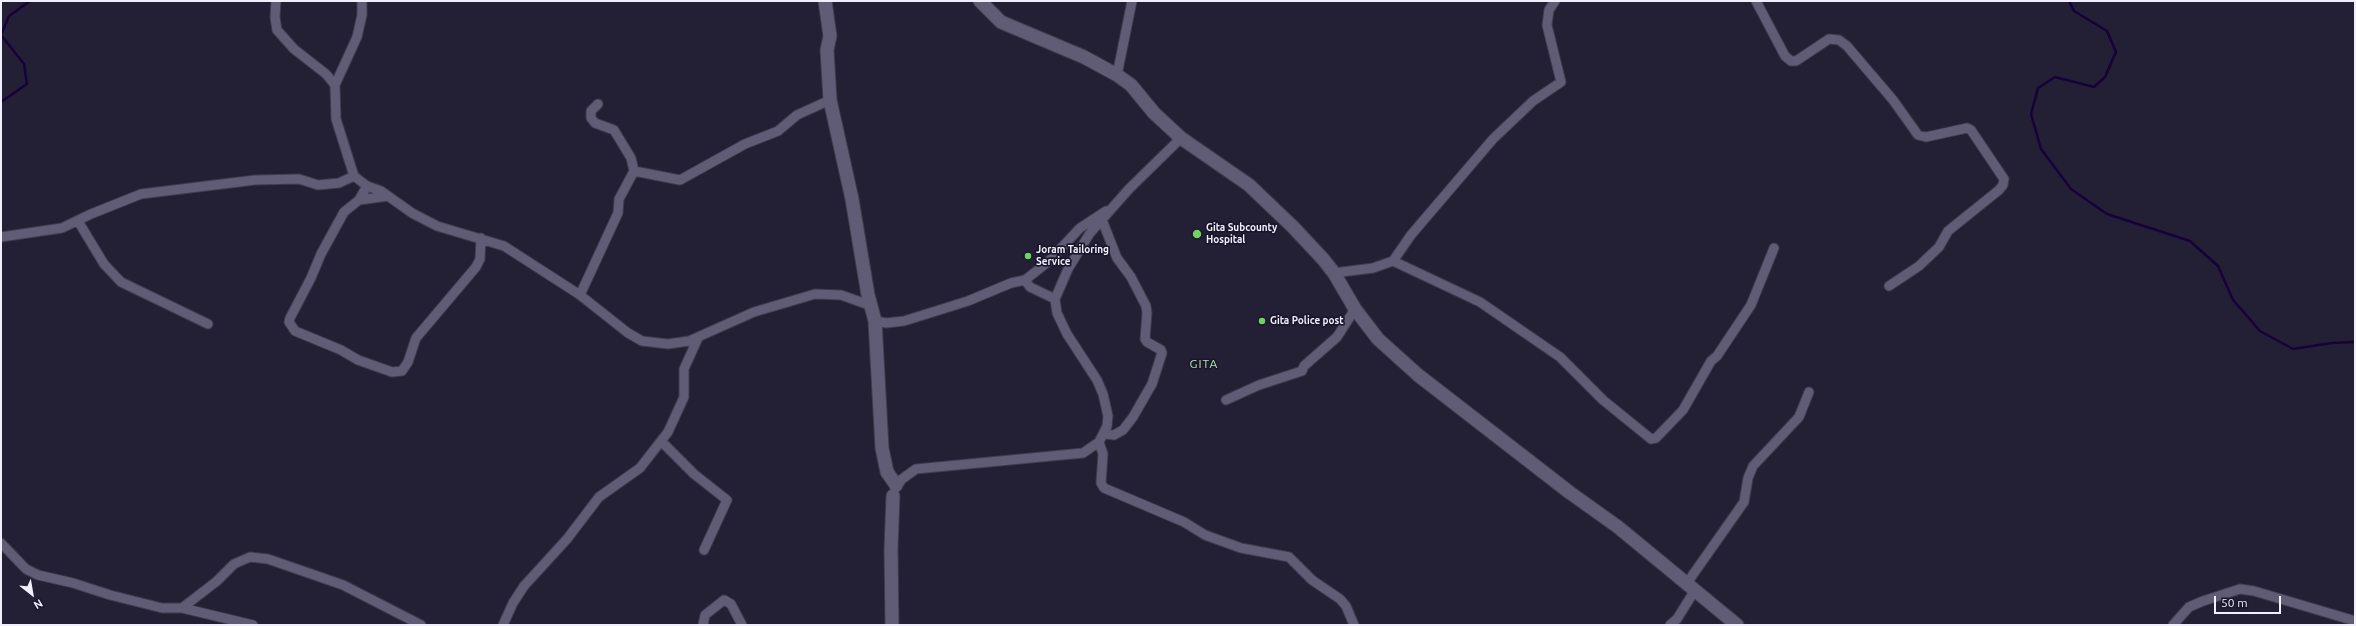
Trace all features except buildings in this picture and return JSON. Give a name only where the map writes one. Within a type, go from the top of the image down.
[{"type":"street","points":[[276,1],[275,17],[277,30],[294,49],[326,74],[335,84]]},
{"type":"street","points":[[362,1],[362,15],[357,37],[335,84],[336,119],[354,176],[367,186],[388,196],[412,213],[437,226],[459,234],[481,238],[504,246],[580,295],[628,333],[642,341],[668,344],[698,338],[754,312],[815,294],[841,295],[872,306]]},
{"type":"street","points":[[825,1],[830,36],[827,50],[830,100],[852,199],[875,321],[882,448],[887,472],[895,490],[891,549],[892,625]]},
{"type":"street","points":[[980,1],[1001,22],[1052,42],[1117,75],[1130,85],[1154,113],[1181,138],[1249,185],[1293,227],[1334,273],[1354,309],[1378,339],[1418,375],[1569,492],[1618,527],[1737,625]]},
{"type":"street","points":[[1117,75],[1132,1]]},
{"type":"street","points":[[1334,273],[1373,268],[1393,261],[1411,235],[1467,173],[1493,139],[1533,101],[1562,82],[1547,25],[1549,10],[1555,1]]},
{"type":"street","points":[[1756,1],[1785,56],[1791,61],[1796,61],[1829,39],[1834,38],[1839,40],[1847,46],[1893,100],[1918,134],[1926,137],[1967,128],[1971,130],[2004,179],[2003,185],[1999,190],[1948,231],[1939,247],[1918,266],[1889,286]]},
{"type":"street","points":[[634,171],[680,180],[745,144],[778,132],[797,115],[830,100]]},
{"type":"street","points":[[580,295],[618,213],[619,199],[634,171],[631,158],[614,130],[595,123],[591,118],[591,112],[598,104]]},
{"type":"street","points":[[1181,138],[1113,208],[1078,250],[1055,299],[1057,312],[1067,334],[1097,380],[1103,394],[1108,416],[1102,438],[1103,454],[1101,483],[1104,488],[1184,522],[1205,535],[1240,548],[1289,557],[1312,580],[1340,599],[1346,606],[1354,625]]},
{"type":"street","points":[[1,237],[62,228],[91,214],[141,194],[255,180],[299,179],[318,184],[339,183],[354,176]]},
{"type":"street","points":[[367,186],[359,200],[344,212],[289,322],[295,331],[341,350],[358,360],[392,372],[402,371],[408,362],[416,338],[476,267],[480,259],[481,238]]},
{"type":"street","points":[[359,200],[388,196]]},
{"type":"street","points":[[875,321],[886,323],[904,320],[968,301],[1011,283],[1025,280],[1048,262],[1080,228],[1113,208]]},
{"type":"street","points":[[895,490],[907,474],[916,469],[1082,453],[1102,438],[1114,435],[1123,430],[1133,417],[1152,384],[1162,353],[1161,350],[1147,342],[1145,339],[1148,313],[1146,306],[1131,277],[1117,258],[1102,220]]},
{"type":"street","points":[[78,221],[104,264],[121,282],[208,324]]},
{"type":"street","points":[[1393,261],[1480,302],[1536,340],[1560,357],[1603,400],[1651,439],[1661,434],[1683,410],[1711,362],[1717,356],[1751,305],[1774,248]]},
{"type":"street","points":[[1025,280],[1030,287],[1055,299]]},
{"type":"street","points":[[1226,400],[1259,385],[1302,371],[1304,366],[1337,337],[1354,309]]},
{"type":"street","points":[[504,625],[512,603],[524,586],[567,539],[599,497],[640,468],[668,432],[684,397],[684,369],[698,338]]},
{"type":"street","points":[[1674,623],[1691,586],[1744,502],[1748,478],[1753,466],[1799,417],[1809,392]]},
{"type":"street","points":[[661,441],[694,474],[726,500],[704,550]]},
{"type":"street","points":[[1,543],[26,569],[38,575],[73,583],[110,595],[162,608],[182,608],[253,625]]},
{"type":"street","points":[[182,608],[217,582],[234,564],[250,557],[268,560],[343,584],[421,625]]},
{"type":"street","points":[[2173,625],[2189,607],[2203,600],[2240,589],[2254,591],[2355,621]]},
{"type":"street","points":[[702,625],[705,615],[724,600],[731,604],[742,625]]},
{"type":"waterway","points":[[1,35],[9,16],[30,1]]},
{"type":"waterway","points":[[2069,1],[2074,11],[2107,31],[2116,52],[2105,77],[2094,87],[2055,77],[2038,88],[2031,114],[2041,149],[2071,189],[2107,214],[2190,241],[2218,266],[2233,300],[2260,331],[2293,349],[2332,343],[2355,342]]},
{"type":"waterway","points":[[1,35],[24,64],[27,84],[1,102]]},
{"type":"place","name":"Gita Subcounty Hospital","points":[[1197,234]]},
{"type":"place","name":"Joram Tailoring Service","points":[[1028,256]]},
{"type":"place","name":"Gita Police post","points":[[1262,321]]},
{"type":"district","name":"GITA","points":[[1204,364]]}]
